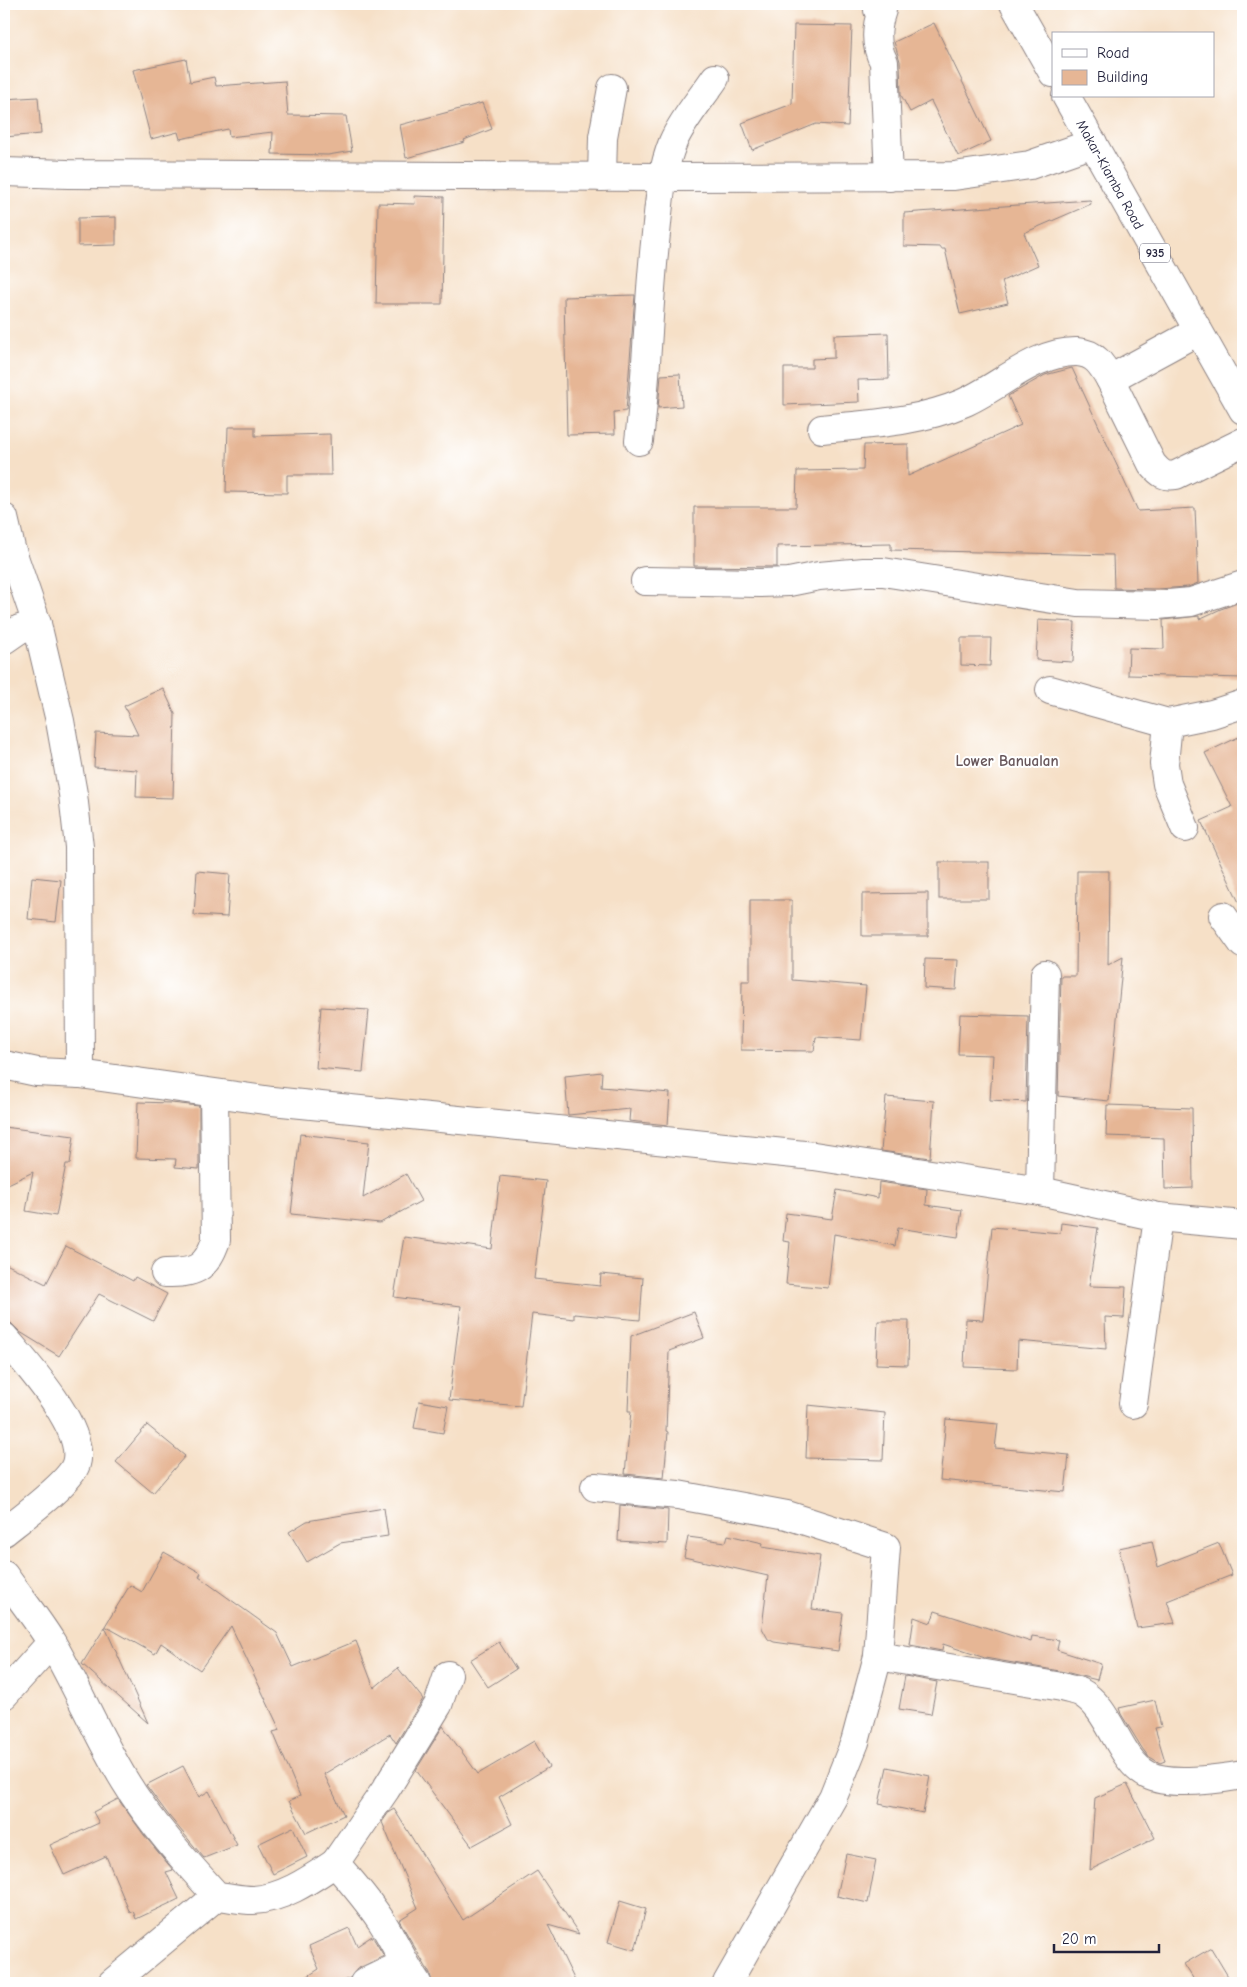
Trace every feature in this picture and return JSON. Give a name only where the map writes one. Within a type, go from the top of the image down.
[{"type":"street","points":[[882,4],[878,10],[882,10],[877,25],[879,54],[884,62],[890,177]]},
{"type":"street","points":[[1014,4],[1052,71]]},
{"type":"street","points":[[639,441],[649,307],[662,177],[674,141],[686,118],[715,78]]},
{"type":"street","points":[[602,177],[603,137],[612,88]]},
{"type":"street","name":"Makar-Kiamba Road","points":[[1067,98],[1243,410]]},
{"type":"street","points":[[4,172],[602,177],[954,176],[1030,165],[1093,143]]},
{"type":"street","points":[[1110,379],[1198,331]]},
{"type":"street","points":[[822,429],[916,418],[963,403],[1033,364],[1057,354],[1078,352],[1101,362],[1152,464],[1159,472],[1166,476],[1176,475],[1243,442]]},
{"type":"street","points":[[4,518],[7,548],[36,624],[60,720],[73,794],[80,847],[80,1074]]},
{"type":"street","points":[[645,581],[760,584],[789,582],[818,576],[883,572],[1078,603],[1158,605],[1192,602],[1243,584]]},
{"type":"street","points":[[4,640],[20,629],[36,624]]},
{"type":"street","points":[[1050,690],[1168,723],[1212,714],[1243,704]]},
{"type":"street","points":[[1168,723],[1164,764],[1167,784],[1185,828]]},
{"type":"street","points":[[1223,916],[1243,944]]},
{"type":"street","points":[[1040,1191],[1045,974]]},
{"type":"street","points":[[4,1065],[37,1072],[80,1074],[272,1101],[814,1156],[1040,1191],[1158,1217],[1243,1225]]},
{"type":"street","points":[[165,1273],[185,1273],[198,1269],[205,1262],[216,1240],[214,1094]]},
{"type":"street","points":[[1133,1404],[1158,1217]]},
{"type":"street","points":[[4,1337],[44,1384],[67,1422],[77,1448],[76,1464],[68,1476],[55,1490],[4,1532]]},
{"type":"street","points":[[596,1487],[678,1494],[787,1515],[886,1547],[878,1656],[855,1742],[833,1797],[727,1983]]},
{"type":"street","points":[[4,1575],[51,1643],[91,1716],[106,1749],[126,1783],[173,1846],[217,1896],[253,1900],[278,1896],[311,1880],[335,1863],[386,1789],[438,1704],[448,1675]]},
{"type":"street","points":[[4,1695],[51,1643]]},
{"type":"street","points":[[878,1656],[1062,1687],[1080,1692],[1096,1704],[1130,1760],[1148,1775],[1174,1781],[1217,1780],[1243,1775]]},
{"type":"street","points":[[335,1863],[355,1885],[382,1923],[411,1973],[364,1983]]},
{"type":"street","points":[[112,1983],[217,1896]]},
{"type":"building","points":[[934,23],[991,141],[958,156],[931,101],[910,112],[901,95],[900,61],[894,42]]},
{"type":"building","points":[[794,25],[852,26],[848,126],[816,124],[752,150],[742,123],[792,104]]},
{"type":"building","points":[[186,59],[190,82],[214,77],[216,86],[285,81],[288,115],[346,116],[352,151],[328,155],[272,154],[273,132],[229,137],[228,129],[180,139],[178,132],[151,139],[133,70]]},
{"type":"building","points":[[38,97],[41,134],[4,137],[4,99]]},
{"type":"building","points":[[482,103],[492,129],[464,140],[465,142],[406,158],[400,125]]},
{"type":"building","points":[[414,196],[444,197],[442,304],[376,304],[378,203],[415,204]]},
{"type":"building","points":[[1090,200],[1091,204],[1024,233],[1038,265],[1002,281],[1008,303],[960,314],[945,249],[941,249],[941,247],[904,246],[904,213]]},
{"type":"building","points":[[116,217],[116,245],[78,246],[78,218]]},
{"type":"building","points":[[635,295],[626,411],[614,412],[615,434],[567,435],[564,297]]},
{"type":"building","points":[[888,333],[889,379],[858,380],[859,402],[784,405],[784,368],[812,368],[812,359],[834,358],[834,335]]},
{"type":"building","points":[[1072,368],[1138,511],[1195,508],[1198,583],[1188,587],[1157,589],[1114,588],[1113,555],[891,550],[891,544],[777,546],[777,567],[694,566],[694,507],[796,507],[797,471],[863,470],[864,445],[908,444],[908,476],[1021,425],[1008,396],[1045,375]]},
{"type":"building","points":[[680,374],[682,406],[658,408],[661,375]]},
{"type":"building","points":[[228,427],[255,427],[255,436],[330,434],[331,475],[287,475],[287,493],[226,492]]},
{"type":"building","points":[[1243,601],[1243,678],[1128,675],[1129,648],[1164,649],[1163,620],[1199,616],[1199,619]]},
{"type":"building","points":[[1038,620],[1075,622],[1073,662],[1036,660]]},
{"type":"building","points":[[961,638],[991,638],[990,666],[961,665]]},
{"type":"building","points":[[163,688],[175,714],[173,798],[136,797],[137,770],[94,767],[96,733],[138,735],[124,706]]},
{"type":"building","points":[[1243,735],[1243,911],[1201,821],[1232,807],[1205,753]]},
{"type":"building","points":[[939,862],[989,862],[989,899],[939,899]]},
{"type":"building","points":[[197,871],[230,874],[227,917],[194,915]]},
{"type":"building","points":[[1077,871],[1109,871],[1108,965],[1123,957],[1109,1101],[1058,1096],[1061,976],[1076,976]]},
{"type":"building","points":[[32,877],[61,880],[56,922],[28,919]]},
{"type":"building","points":[[928,893],[928,936],[862,936],[862,894]]},
{"type":"building","points":[[750,900],[792,900],[792,980],[866,986],[861,1040],[816,1037],[814,1051],[741,1050],[742,981],[750,981]]},
{"type":"building","points":[[925,959],[958,960],[956,990],[924,988]]},
{"type":"building","points":[[321,1007],[369,1010],[363,1072],[316,1068]]},
{"type":"building","points":[[960,1014],[1028,1016],[1026,1102],[990,1100],[993,1055],[958,1054]]},
{"type":"building","points":[[602,1072],[601,1087],[670,1093],[668,1125],[629,1121],[630,1109],[568,1115],[565,1076]]},
{"type":"building","points":[[886,1097],[934,1101],[930,1158],[881,1151]]},
{"type":"building","points":[[138,1102],[199,1106],[199,1169],[175,1167],[176,1159],[136,1158]]},
{"type":"building","points":[[1107,1105],[1192,1108],[1193,1188],[1165,1189],[1164,1138],[1106,1136]]},
{"type":"building","points":[[4,1127],[74,1136],[70,1164],[66,1164],[56,1216],[26,1211],[33,1172],[4,1186]]},
{"type":"building","points":[[300,1134],[369,1142],[363,1198],[406,1174],[421,1201],[380,1223],[291,1214]]},
{"type":"building","points":[[500,1176],[546,1181],[534,1279],[600,1286],[601,1274],[643,1278],[640,1320],[574,1314],[574,1319],[532,1314],[521,1406],[449,1400],[461,1306],[394,1297],[404,1237],[492,1249]]},
{"type":"building","points":[[879,1182],[927,1189],[926,1205],[962,1210],[958,1237],[898,1228],[895,1246],[834,1234],[828,1288],[786,1284],[790,1242],[783,1241],[786,1213],[832,1219],[837,1190],[878,1198]]},
{"type":"building","points":[[1061,1223],[1098,1228],[1089,1286],[1126,1287],[1124,1318],[1105,1317],[1106,1349],[1018,1341],[1017,1369],[964,1367],[966,1319],[983,1320],[992,1227],[1060,1233]]},
{"type":"building","points":[[66,1246],[133,1281],[135,1277],[167,1294],[153,1321],[99,1294],[59,1356],[20,1332],[10,1322],[4,1322],[4,1263],[46,1284]]},
{"type":"building","points":[[694,1312],[704,1338],[669,1351],[666,1431],[668,1432],[664,1478],[625,1474],[631,1411],[628,1411],[631,1336]]},
{"type":"building","points":[[878,1321],[909,1321],[908,1365],[876,1364]]},
{"type":"building","points":[[419,1401],[448,1406],[443,1433],[414,1428]]},
{"type":"building","points":[[808,1405],[885,1413],[883,1460],[806,1458]]},
{"type":"building","points":[[946,1419],[998,1424],[995,1448],[1069,1455],[1065,1492],[940,1480]]},
{"type":"building","points":[[147,1425],[185,1456],[153,1493],[116,1462]]},
{"type":"building","points":[[620,1505],[668,1510],[667,1544],[618,1541]]},
{"type":"building","points":[[384,1508],[388,1536],[340,1543],[307,1562],[289,1532],[307,1521]]},
{"type":"building","points":[[728,1535],[763,1543],[762,1547],[820,1556],[812,1609],[843,1613],[838,1651],[774,1642],[768,1639],[762,1628],[768,1576],[684,1557],[688,1537],[726,1542]]},
{"type":"building","points":[[1152,1541],[1158,1567],[1219,1543],[1232,1575],[1167,1601],[1175,1623],[1137,1628],[1119,1548]]},
{"type":"building","points":[[164,1552],[201,1573],[199,1577],[277,1633],[293,1667],[356,1641],[374,1688],[398,1668],[423,1699],[396,1743],[390,1734],[324,1774],[344,1815],[306,1833],[289,1801],[300,1796],[273,1732],[280,1730],[231,1626],[200,1670],[161,1643],[155,1654],[105,1626],[130,1585],[142,1592]]},
{"type":"building","points":[[935,1611],[1031,1642],[1032,1636],[1059,1640],[1057,1650],[1101,1664],[1097,1680],[1065,1672],[985,1658],[943,1644],[942,1651],[910,1645],[914,1617],[931,1623]]},
{"type":"building","points":[[105,1627],[148,1723],[82,1664]]},
{"type":"building","points":[[499,1642],[516,1669],[488,1687],[470,1660]]},
{"type":"building","points":[[905,1676],[937,1682],[931,1714],[899,1709]]},
{"type":"building","points":[[1155,1700],[1161,1727],[1155,1728],[1165,1761],[1160,1763],[1148,1756],[1142,1748],[1119,1708]]},
{"type":"building","points":[[443,1726],[478,1774],[534,1741],[549,1767],[499,1797],[512,1824],[472,1846],[416,1770]]},
{"type":"building","points":[[183,1766],[199,1797],[209,1791],[237,1845],[204,1858],[146,1785]]},
{"type":"building","points":[[887,1767],[930,1776],[923,1813],[879,1804]]},
{"type":"building","points":[[1127,1784],[1155,1838],[1090,1870],[1095,1798]]},
{"type":"building","points":[[118,1799],[173,1870],[166,1872],[179,1899],[136,1919],[133,1911],[130,1913],[106,1856],[64,1875],[50,1845],[99,1823],[93,1812]]},
{"type":"building","points":[[394,1809],[463,1920],[537,1871],[579,1934],[548,1925],[576,1983],[432,1983],[430,1974],[399,1920],[418,1908],[382,1822],[389,1812]]},
{"type":"building","points":[[293,1827],[307,1857],[273,1874],[258,1844]]},
{"type":"building","points":[[846,1854],[876,1860],[868,1903],[837,1896]]},
{"type":"building","points":[[620,1901],[646,1909],[635,1950],[608,1942]]},
{"type":"building","points":[[349,1928],[357,1946],[372,1936],[384,1956],[357,1969],[350,1978],[338,1983],[304,1983],[302,1980],[319,1969],[309,1946]]},
{"type":"building","points":[[1211,1948],[1232,1983],[1196,1983],[1184,1964]]},
{"type":"district","name":"Lower Banualan","points":[[1007,761]]}]
